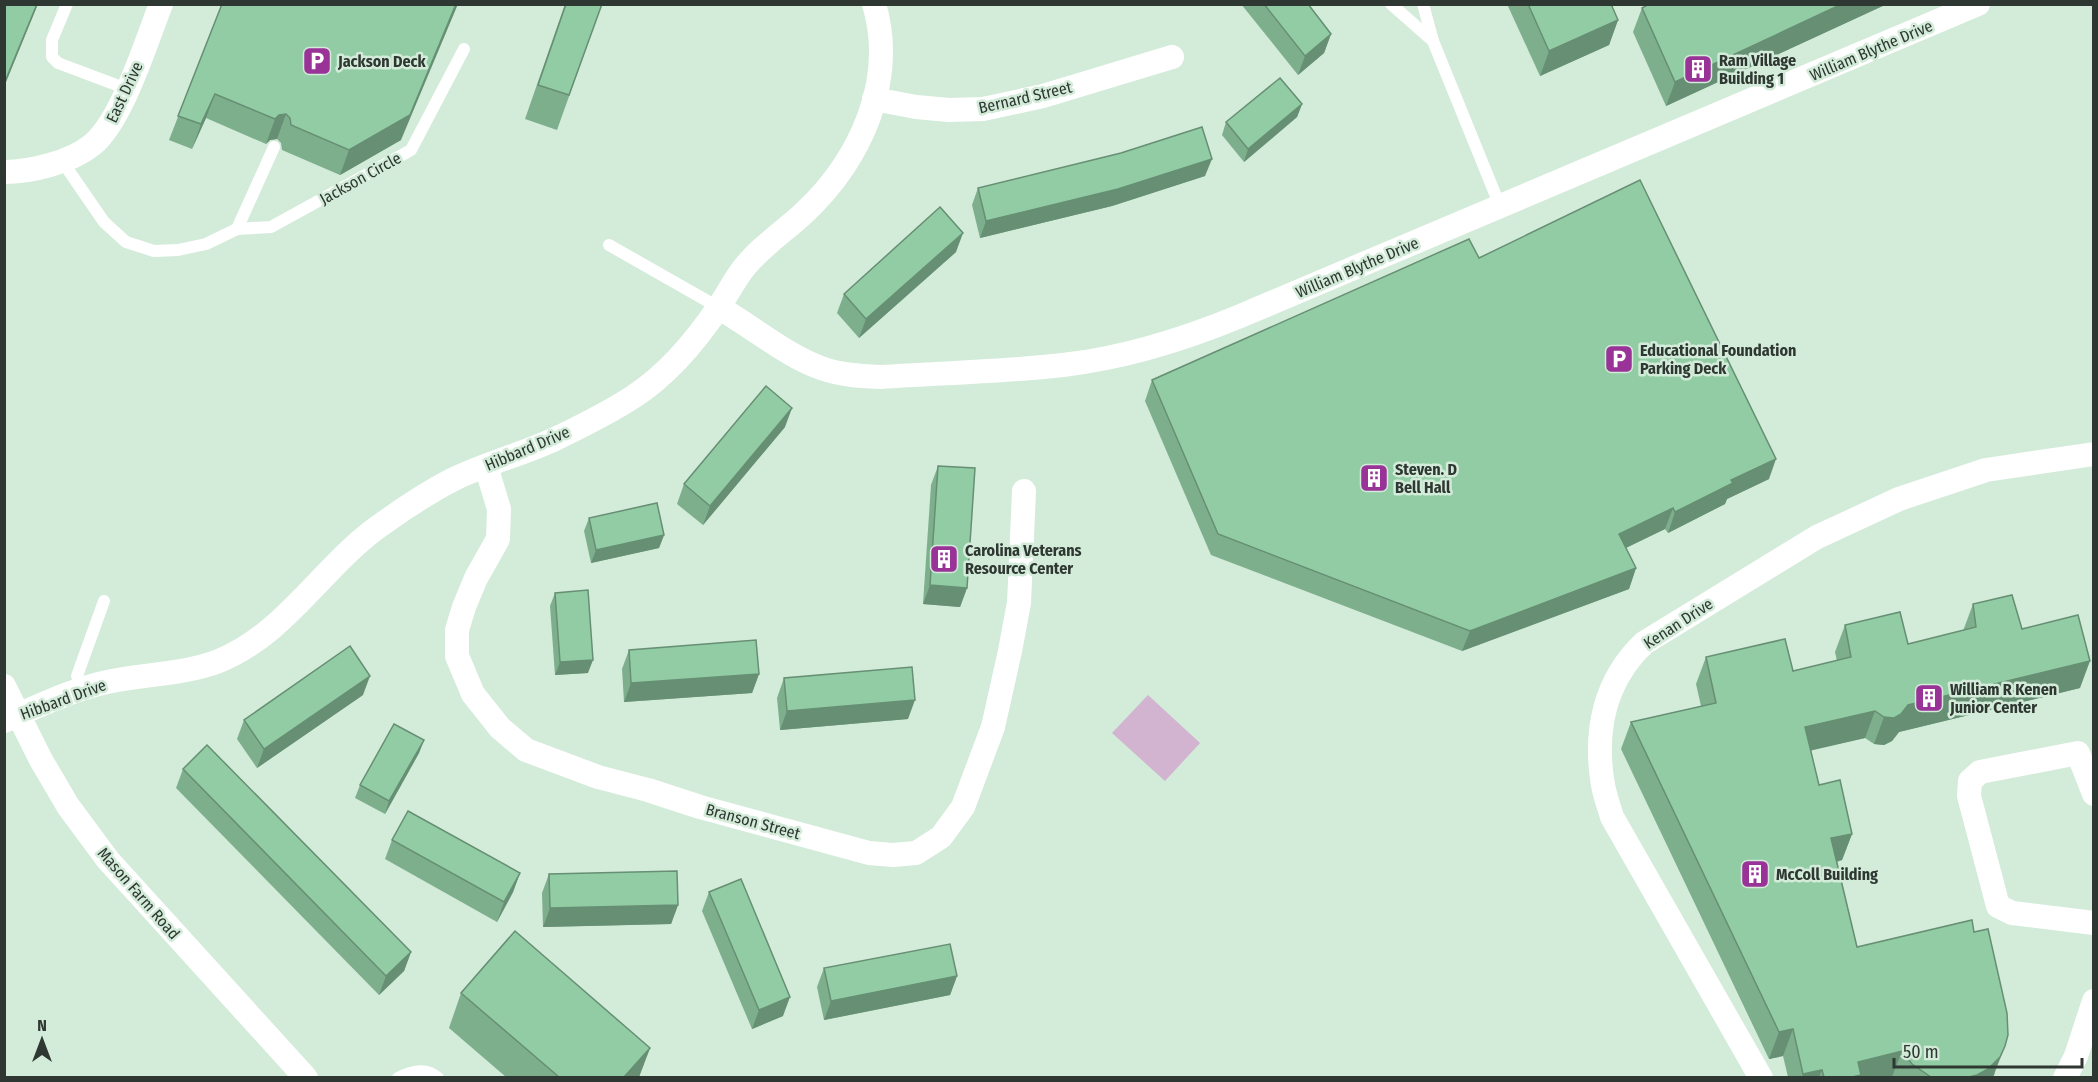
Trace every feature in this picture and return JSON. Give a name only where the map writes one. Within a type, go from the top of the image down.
[{"type":"street","name":"East Drive","points":[[62,161],[92,146],[111,123],[162,4]]},
{"type":"street","name":"Hibbard Drive","points":[[11,718],[82,689],[111,681],[192,669],[219,661],[244,648],[269,631],[359,540],[416,501],[452,480],[553,440],[633,397],[654,380],[677,357],[718,308],[751,260],[815,202],[842,170],[863,133],[874,99],[881,55],[880,32],[874,4]]},
{"type":"street","name":"William Blythe Drive","points":[[718,308],[821,368],[841,373],[881,377],[1062,365],[1143,350],[1205,331],[1978,4]]},
{"type":"street","name":"Bernard Street","points":[[874,99],[938,109],[983,109],[1043,96],[1172,57]]},
{"type":"street","points":[[4,172],[25,172],[62,161]]},
{"type":"street","name":"Kenan Drive","points":[[1761,1077],[1612,817],[1603,786],[1600,745],[1604,711],[1611,688],[1629,658],[1644,643],[1817,537],[1899,500],[1986,470],[2094,454]]},
{"type":"street","name":"Branson Street","points":[[486,466],[499,508],[498,539],[476,578],[464,607],[457,630],[457,656],[473,694],[500,728],[526,750],[598,777],[869,853],[893,855],[916,853],[941,837],[963,807],[993,727],[1018,603],[1024,491]]},
{"type":"street","name":"Mason Farm Road","points":[[4,686],[11,718],[41,760],[68,806],[108,860],[306,1077]]},
{"type":"street","points":[[2094,794],[2086,751],[1980,772],[1970,781],[1969,796],[1998,906],[2012,913],[2094,923]]},
{"type":"street","points":[[2065,1077],[2076,1056],[2094,1001]]},
{"type":"lane","points":[[68,4],[52,40],[52,57],[58,63],[127,89]]},
{"type":"lane","points":[[1391,4],[1433,41]]},
{"type":"lane","points":[[1423,4],[1433,41],[1500,206]]},
{"type":"lane","name":"Jackson Circle","points":[[62,161],[104,222],[126,242],[154,250],[178,250],[206,243],[237,229],[271,227],[411,150],[464,49]]},
{"type":"lane","points":[[237,229],[274,147]]},
{"type":"lane","points":[[609,245],[718,308]]},
{"type":"lane","points":[[77,676],[104,601]]},
{"type":"lane","points":[[399,1077],[411,1070],[438,1077]]},
{"type":"shaded area","points":[[1148,695],[1200,743],[1165,781],[1112,733]]},
{"type":"building","points":[[4,4],[37,4],[4,84]]},
{"type":"building","name":"Jackson Deck","points":[[222,4],[456,4],[410,115],[349,150],[291,125],[290,118],[286,114],[279,115],[275,119],[215,94],[201,124],[178,116]]},
{"type":"building","points":[[566,4],[602,4],[569,95],[538,85]]},
{"type":"building","points":[[1264,4],[1308,4],[1331,34],[1305,56]]},
{"type":"building","points":[[1528,4],[1611,4],[1618,20],[1549,51]]},
{"type":"building","points":[[1649,4],[1842,4],[1675,82],[1642,8]]},
{"type":"building","points":[[1280,78],[1302,104],[1248,149],[1226,122]]},
{"type":"building","points":[[1202,127],[1212,159],[1118,189],[986,221],[978,188],[1121,153]]},
{"type":"building","name":"Steven. D Bell Hall","points":[[1640,180],[1776,459],[1731,480],[1733,483],[1675,512],[1673,508],[1619,534],[1636,568],[1470,631],[1218,534],[1152,380],[1469,239],[1479,258]]},
{"type":"building","points":[[940,207],[963,233],[866,319],[844,294]]},
{"type":"building","points":[[766,386],[792,408],[710,506],[684,484]]},
{"type":"building","name":"Carolina Veterans Resource Center","points":[[938,466],[975,468],[967,588],[930,585]]},
{"type":"building","points":[[657,503],[664,535],[596,550],[589,518]]},
{"type":"building","points":[[588,590],[593,660],[560,662],[555,593]]},
{"type":"building","name":"McColl Building","points":[[2012,595],[2022,629],[2078,615],[2090,661],[1908,705],[1901,714],[1894,718],[1884,717],[1875,711],[1805,727],[1819,785],[1840,780],[1852,834],[1831,838],[1857,947],[1972,920],[1974,932],[1988,929],[2007,1013],[2008,1035],[2005,1046],[2000,1057],[1988,1069],[1969,1077],[1931,1077],[1912,1064],[1902,1051],[1858,1062],[1861,1075],[1824,1077],[1822,1070],[1803,1074],[1793,1029],[1779,1032],[1631,722],[1716,703],[1706,657],[1785,639],[1793,671],[1851,657],[1845,625],[1900,612],[1908,644],[1976,627],[1973,604]]},
{"type":"building","points":[[756,640],[759,674],[631,683],[629,650]]},
{"type":"building","points":[[350,646],[370,676],[264,749],[244,720]]},
{"type":"building","points":[[912,667],[915,700],[787,711],[784,678]]},
{"type":"building","points":[[394,724],[424,740],[389,801],[360,785]]},
{"type":"building","points":[[207,745],[411,952],[386,976],[183,769]]},
{"type":"building","points":[[408,811],[520,873],[504,902],[392,840]]},
{"type":"building","points":[[677,871],[678,905],[550,908],[549,874]]},
{"type":"building","points":[[741,879],[790,997],[759,1010],[709,892]]},
{"type":"building","points":[[515,931],[650,1048],[624,1077],[559,1077],[461,993]]},
{"type":"building","points":[[950,944],[957,976],[831,1001],[824,968]]},
{"type":"place","name":"Jackson Deck","points":[[317,61]]},
{"type":"place","name":"Ram Village Building 1","points":[[1698,69]]},
{"type":"place","name":"Educational Foundation Parking Deck","points":[[1619,359]]},
{"type":"place","name":"Steven. D Bell Hall","points":[[1374,478]]},
{"type":"place","name":"Carolina Veterans Resource Center","points":[[944,559]]},
{"type":"place","name":"William R Kenen Junior Center","points":[[1929,698]]},
{"type":"place","name":"McColl Building","points":[[1755,874]]}]
